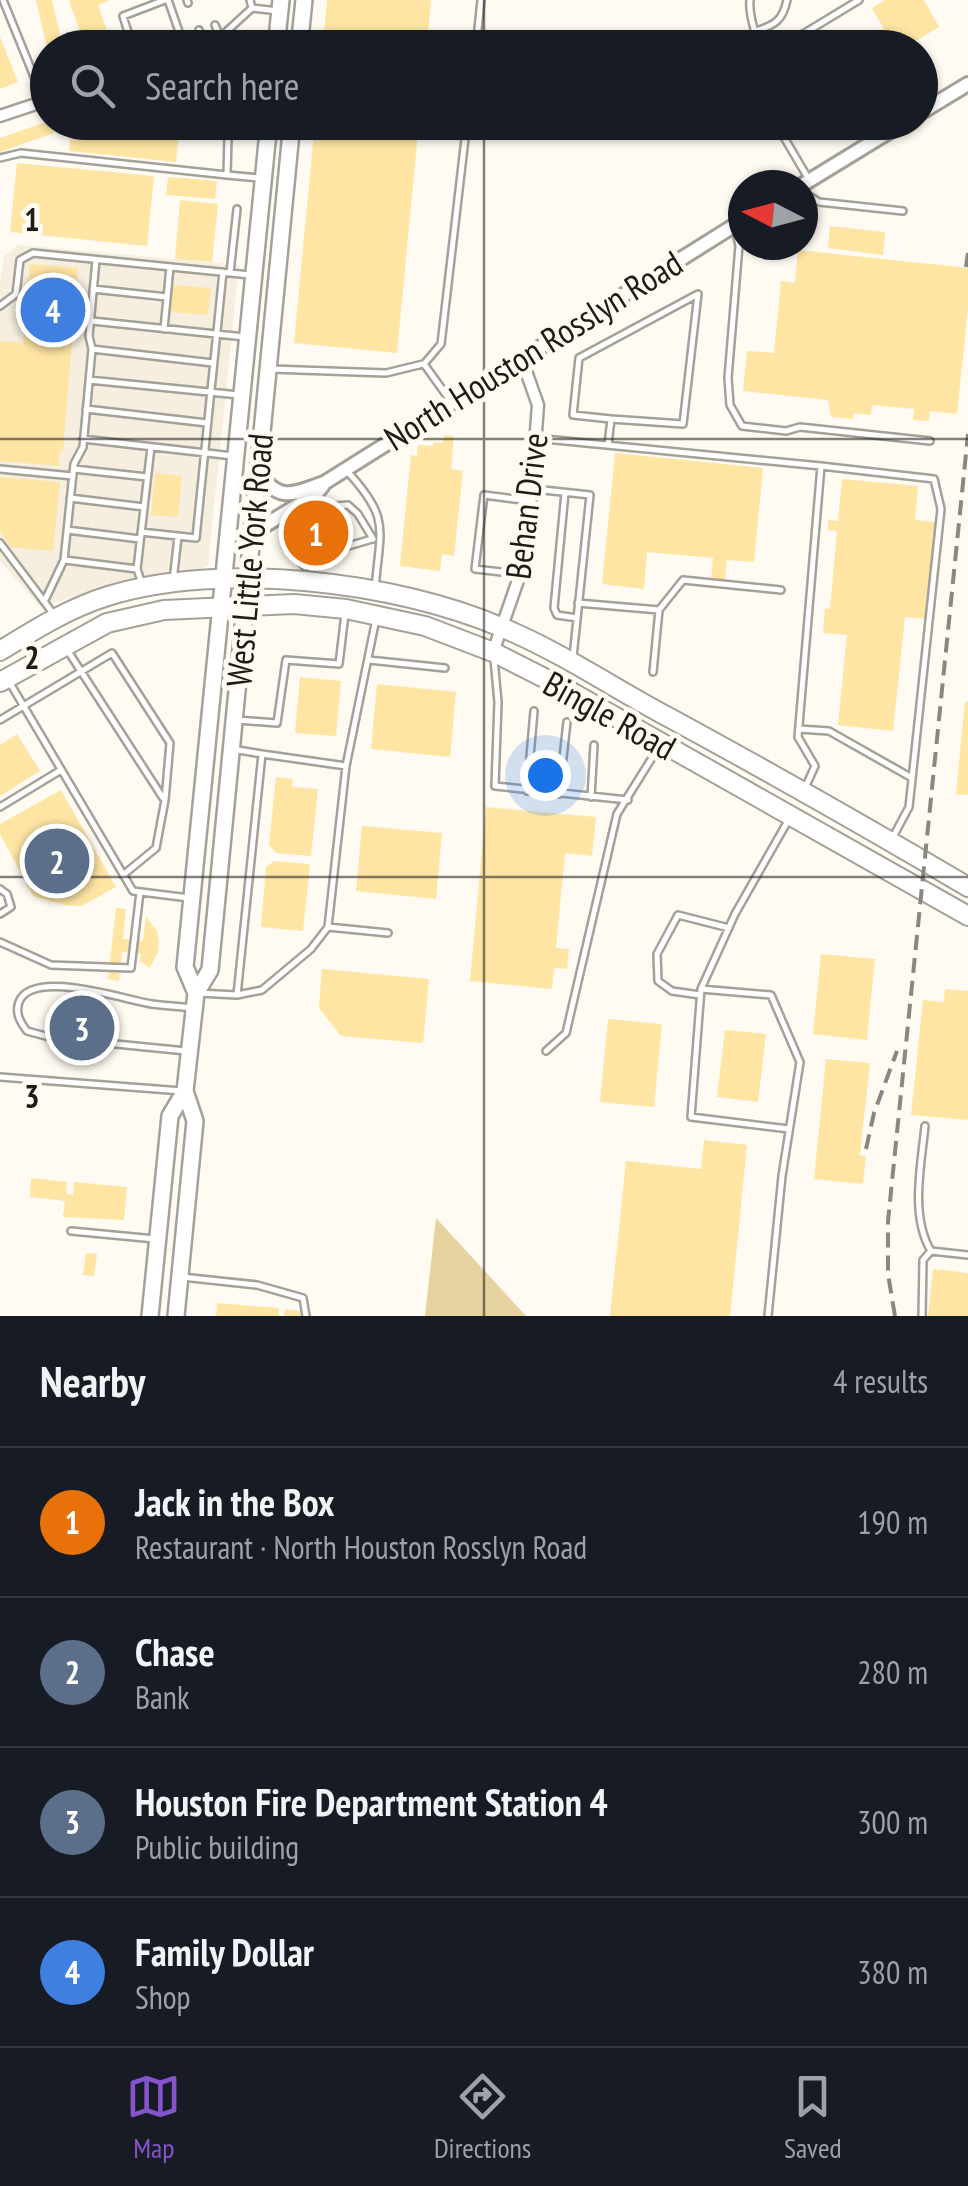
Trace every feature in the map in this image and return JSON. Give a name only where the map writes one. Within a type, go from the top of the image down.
[{"type":"main road","points":[[301,30],[304,0]]},
{"type":"main road","name":"West Little York Road","points":[[195,1000],[186,967],[266,140]]},
{"type":"main road","name":"West Little York Road","points":[[176,1316],[195,1121],[185,1091],[195,1000],[210,970],[290,140]]},
{"type":"main road","points":[[248,338],[270,340]]},
{"type":"main road","name":"Bingle Road","points":[[248,579],[304,575],[433,604],[504,628],[804,791],[968,887]]},
{"type":"main road","points":[[0,652],[53,619],[140,578],[172,584],[248,579]]},
{"type":"main road","name":"Bingle Road","points":[[222,605],[294,604],[346,610],[425,626],[493,652],[968,916]]},
{"type":"main road","points":[[4,680],[107,623],[222,605]]},
{"type":"main road","points":[[53,619],[64,646]]},
{"type":"main road","points":[[790,816],[804,791]]},
{"type":"main road","points":[[192,899],[217,900]]},
{"type":"main road","name":"West Little York Road","points":[[150,1316],[170,1116],[185,1091]]},
{"type":"street","points":[[938,102],[968,84]]},
{"type":"street","points":[[0,116],[30,106]]},
{"type":"street","points":[[818,178],[877,140]]},
{"type":"street","name":"North Houston Rosslyn Road","points":[[258,472],[270,489],[278,493],[288,494],[324,483],[728,228]]},
{"type":"street","name":"Behan Drive","points":[[493,652],[521,575],[531,495],[538,404],[522,360]]},
{"type":"street","name":"North Houston Rosslyn Road","points":[[251,534],[316,494],[324,483]]},
{"type":"lane","points":[[3,0],[30,63]]},
{"type":"lane","points":[[127,30],[123,16],[167,0],[178,30]]},
{"type":"lane","points":[[478,30],[481,0]]},
{"type":"lane","points":[[750,0],[748,16],[755,30]]},
{"type":"lane","points":[[758,30],[778,22],[786,0]]},
{"type":"lane","points":[[810,30],[859,0]]},
{"type":"lane","points":[[232,30],[251,4],[280,6]]},
{"type":"lane","points":[[230,18],[234,28]]},
{"type":"lane","points":[[215,25],[216,30]]},
{"type":"lane","points":[[228,140],[228,174]]},
{"type":"lane","points":[[268,369],[386,374],[424,364],[441,344],[465,140]]},
{"type":"lane","points":[[784,140],[798,170]]},
{"type":"lane","points":[[0,158],[21,153],[263,178]]},
{"type":"lane","points":[[818,201],[903,211]]},
{"type":"lane","points":[[67,530],[196,538],[217,334],[237,209]]},
{"type":"lane","points":[[0,306],[16,294],[20,260],[26,254],[254,275]]},
{"type":"lane","points":[[45,600],[64,560],[73,473],[83,439],[96,260]]},
{"type":"lane","points":[[738,260],[728,378],[730,405],[742,426],[786,432],[800,427],[930,441]]},
{"type":"lane","points":[[164,328],[170,267]]},
{"type":"lane","points":[[93,289],[167,298]]},
{"type":"lane","points":[[698,294],[684,424],[611,418],[573,415],[579,358],[698,294]]},
{"type":"lane","points":[[90,320],[248,338]]},
{"type":"lane","points":[[92,349],[214,363]]},
{"type":"lane","points":[[424,364],[452,402]]},
{"type":"lane","points":[[89,380],[242,395]]},
{"type":"lane","points":[[86,410],[208,423]]},
{"type":"lane","points":[[608,446],[611,418]]},
{"type":"lane","points":[[536,438],[934,479],[941,509],[909,808],[890,842]]},
{"type":"lane","points":[[83,439],[236,456]]},
{"type":"lane","points":[[64,560],[140,578],[151,447]]},
{"type":"lane","points":[[804,791],[816,766],[798,737],[798,729],[821,466]]},
{"type":"lane","points":[[0,469],[147,477]]},
{"type":"lane","points":[[345,469],[380,514],[374,592]]},
{"type":"lane","points":[[566,493],[554,608],[556,616],[576,618]]},
{"type":"lane","points":[[521,575],[475,569],[484,495],[590,495],[572,665]]},
{"type":"lane","points":[[70,498],[144,507]]},
{"type":"lane","points":[[348,504],[376,542],[318,554],[304,575],[286,546],[289,536],[336,506],[348,504]]},
{"type":"lane","points":[[172,584],[178,536]]},
{"type":"lane","points":[[0,542],[45,600],[53,619]]},
{"type":"lane","points":[[652,672],[659,610],[683,580],[780,590]]},
{"type":"lane","points":[[578,603],[659,610]]},
{"type":"lane","points":[[234,720],[277,723],[286,660],[339,664],[346,610]]},
{"type":"lane","points":[[52,1038],[27,1031],[19,1018],[18,1003],[24,994],[39,986],[108,993],[149,1004],[237,995],[262,990],[311,949],[328,926],[346,766],[376,616]]},
{"type":"lane","points":[[64,646],[165,800]]},
{"type":"lane","points":[[493,652],[498,702],[494,783],[499,788],[628,800]]},
{"type":"lane","points":[[0,720],[112,653],[170,743],[156,848],[123,875]]},
{"type":"lane","points":[[369,660],[445,668]]},
{"type":"lane","points":[[4,680],[133,891],[192,899]]},
{"type":"lane","points":[[526,790],[534,711]]},
{"type":"lane","points":[[559,794],[567,722]]},
{"type":"lane","points":[[798,729],[829,732],[912,778]]},
{"type":"lane","points":[[546,1051],[566,1034],[617,814],[661,742]]},
{"type":"lane","points":[[591,796],[594,745]]},
{"type":"lane","points":[[231,749],[346,766]]},
{"type":"lane","points":[[237,995],[262,754]]},
{"type":"lane","points":[[0,807],[62,770]]},
{"type":"lane","points":[[790,816],[729,928],[701,992],[691,1116],[790,1128]]},
{"type":"lane","points":[[0,889],[7,894],[10,907],[0,914]]},
{"type":"lane","points":[[0,942],[51,965],[131,968],[140,892]]},
{"type":"lane","points":[[729,928],[678,915],[658,954],[656,970],[658,980],[672,991],[772,995],[800,1062],[768,1316]]},
{"type":"lane","points":[[328,926],[388,933]]},
{"type":"lane","points":[[106,1042],[189,1051]]},
{"type":"lane","points":[[0,1077],[185,1091]]},
{"type":"lane","points":[[924,1126],[920,1216],[922,1236],[931,1251]]},
{"type":"lane","points":[[71,1231],[158,1239]]},
{"type":"lane","points":[[931,1251],[968,1254]]},
{"type":"lane","points":[[922,1316],[923,1260],[931,1251]]},
{"type":"lane","points":[[180,1276],[280,1290],[303,1298],[306,1316]]},
{"type":"shaded area","points":[[18,245],[239,265],[208,565],[195,572],[145,578],[40,607],[0,561],[0,283],[4,256]]},
{"type":"shaded area","points":[[436,1218],[526,1316],[425,1316]]},
{"type":"building","points":[[36,0],[52,0],[59,30],[43,30]]},
{"type":"building","points":[[69,0],[110,0],[98,5],[107,30],[80,30]]},
{"type":"building","points":[[327,0],[431,0],[428,30],[324,30]]},
{"type":"building","points":[[885,0],[924,0],[939,27],[885,30],[872,8]]},
{"type":"building","points":[[0,37],[18,82],[0,89]]},
{"type":"building","points":[[30,128],[30,140],[34,140],[0,152],[0,138]]},
{"type":"building","points":[[70,140],[178,140],[176,162],[69,151]]},
{"type":"building","points":[[313,140],[417,140],[397,353],[294,343]]},
{"type":"building","points":[[17,163],[154,176],[147,246],[10,232]]},
{"type":"building","points":[[168,177],[217,181],[215,199],[166,195]]},
{"type":"building","points":[[180,200],[218,204],[212,262],[175,259]]},
{"type":"building","points":[[830,226],[885,232],[883,255],[828,248]]},
{"type":"building","points":[[818,252],[968,268],[968,308],[957,414],[930,411],[929,421],[913,420],[914,409],[872,405],[871,415],[854,413],[853,419],[831,417],[828,400],[743,391],[747,351],[774,353],[781,281],[795,283],[797,260],[818,260]]},
{"type":"building","points":[[30,264],[78,268],[59,466],[0,461],[0,341],[23,343]]},
{"type":"building","points":[[173,285],[211,288],[208,315],[170,312]]},
{"type":"building","points":[[444,435],[454,436],[451,469],[463,471],[454,556],[442,554],[440,571],[400,566],[411,455],[417,456],[418,445],[443,443]]},
{"type":"building","points":[[615,453],[763,468],[754,562],[727,560],[725,580],[711,579],[713,558],[647,552],[644,589],[602,584]]},
{"type":"building","points":[[155,473],[182,476],[178,517],[151,515]]},
{"type":"building","points":[[0,477],[60,482],[53,551],[10,547],[0,530]]},
{"type":"building","points":[[842,479],[918,486],[915,520],[936,522],[926,619],[905,617],[893,731],[838,725],[847,635],[823,633],[825,608],[830,609],[837,531],[828,530],[828,520],[838,521]]},
{"type":"building","points":[[330,516],[340,527],[325,537],[323,544],[307,551],[297,535]]},
{"type":"building","points":[[300,677],[341,681],[336,736],[295,733]]},
{"type":"building","points":[[377,684],[456,692],[450,757],[371,749]]},
{"type":"building","points":[[968,702],[968,795],[956,794]]},
{"type":"building","points":[[17,734],[40,771],[0,796],[0,745]]},
{"type":"building","points":[[276,777],[293,779],[292,787],[318,789],[311,856],[276,853],[269,845]]},
{"type":"building","points":[[61,790],[116,887],[82,906],[33,896],[0,834],[0,824]]},
{"type":"building","points":[[486,807],[596,817],[592,856],[565,853],[556,948],[569,949],[567,969],[554,968],[552,989],[470,981]]},
{"type":"building","points":[[362,826],[442,833],[436,899],[356,891]]},
{"type":"building","points":[[274,861],[310,864],[303,931],[261,927],[266,867]]},
{"type":"building","points":[[116,908],[126,909],[123,939],[143,941],[146,917],[157,931],[159,942],[150,968],[140,961],[141,954],[122,952],[119,981],[108,979]]},
{"type":"building","points":[[821,954],[875,959],[867,1040],[813,1034]]},
{"type":"building","points":[[322,969],[429,979],[423,1043],[341,1036],[319,1008]]},
{"type":"building","points":[[945,989],[968,991],[968,1120],[911,1115],[923,1000],[944,1002]]},
{"type":"building","points":[[63,997],[110,1001],[108,1016],[112,1016],[112,1024],[102,1023],[98,1060],[57,1056],[58,1046],[67,1047],[69,1029],[57,1028]]},
{"type":"building","points":[[608,1019],[662,1024],[654,1107],[600,1102]]},
{"type":"building","points":[[725,1030],[766,1034],[758,1102],[717,1097]]},
{"type":"building","points":[[826,1059],[870,1063],[860,1155],[866,1156],[863,1184],[814,1179]]},
{"type":"building","points":[[704,1140],[747,1145],[730,1316],[610,1316],[626,1161],[701,1169]]},
{"type":"building","points":[[31,1178],[67,1182],[66,1194],[73,1195],[74,1182],[127,1187],[124,1220],[63,1217],[65,1201],[30,1197]]},
{"type":"building","points":[[86,1253],[97,1254],[94,1276],[83,1275]]},
{"type":"building","points":[[933,1269],[968,1273],[968,1316],[928,1316]]},
{"type":"building","points":[[217,1303],[279,1308],[279,1316],[216,1316]]},
{"type":"building","points":[[285,1309],[302,1311],[301,1316],[284,1316]]},
{"type":"railway","points":[[966,267],[968,253]]},
{"type":"railway","points":[[895,1316],[888,1274],[888,1221],[968,434]]},
{"type":"railway","points":[[866,1149],[874,1113],[897,1051]]},
{"type":"place","name":"Family Dollar","points":[[53,310]]},
{"type":"place","name":"Jack in the Box","points":[[316,533]]},
{"type":"place","name":"Chase","points":[[57,861]]},
{"type":"place","name":"Houston Fire Department Station 4","points":[[82,1028]]}]
